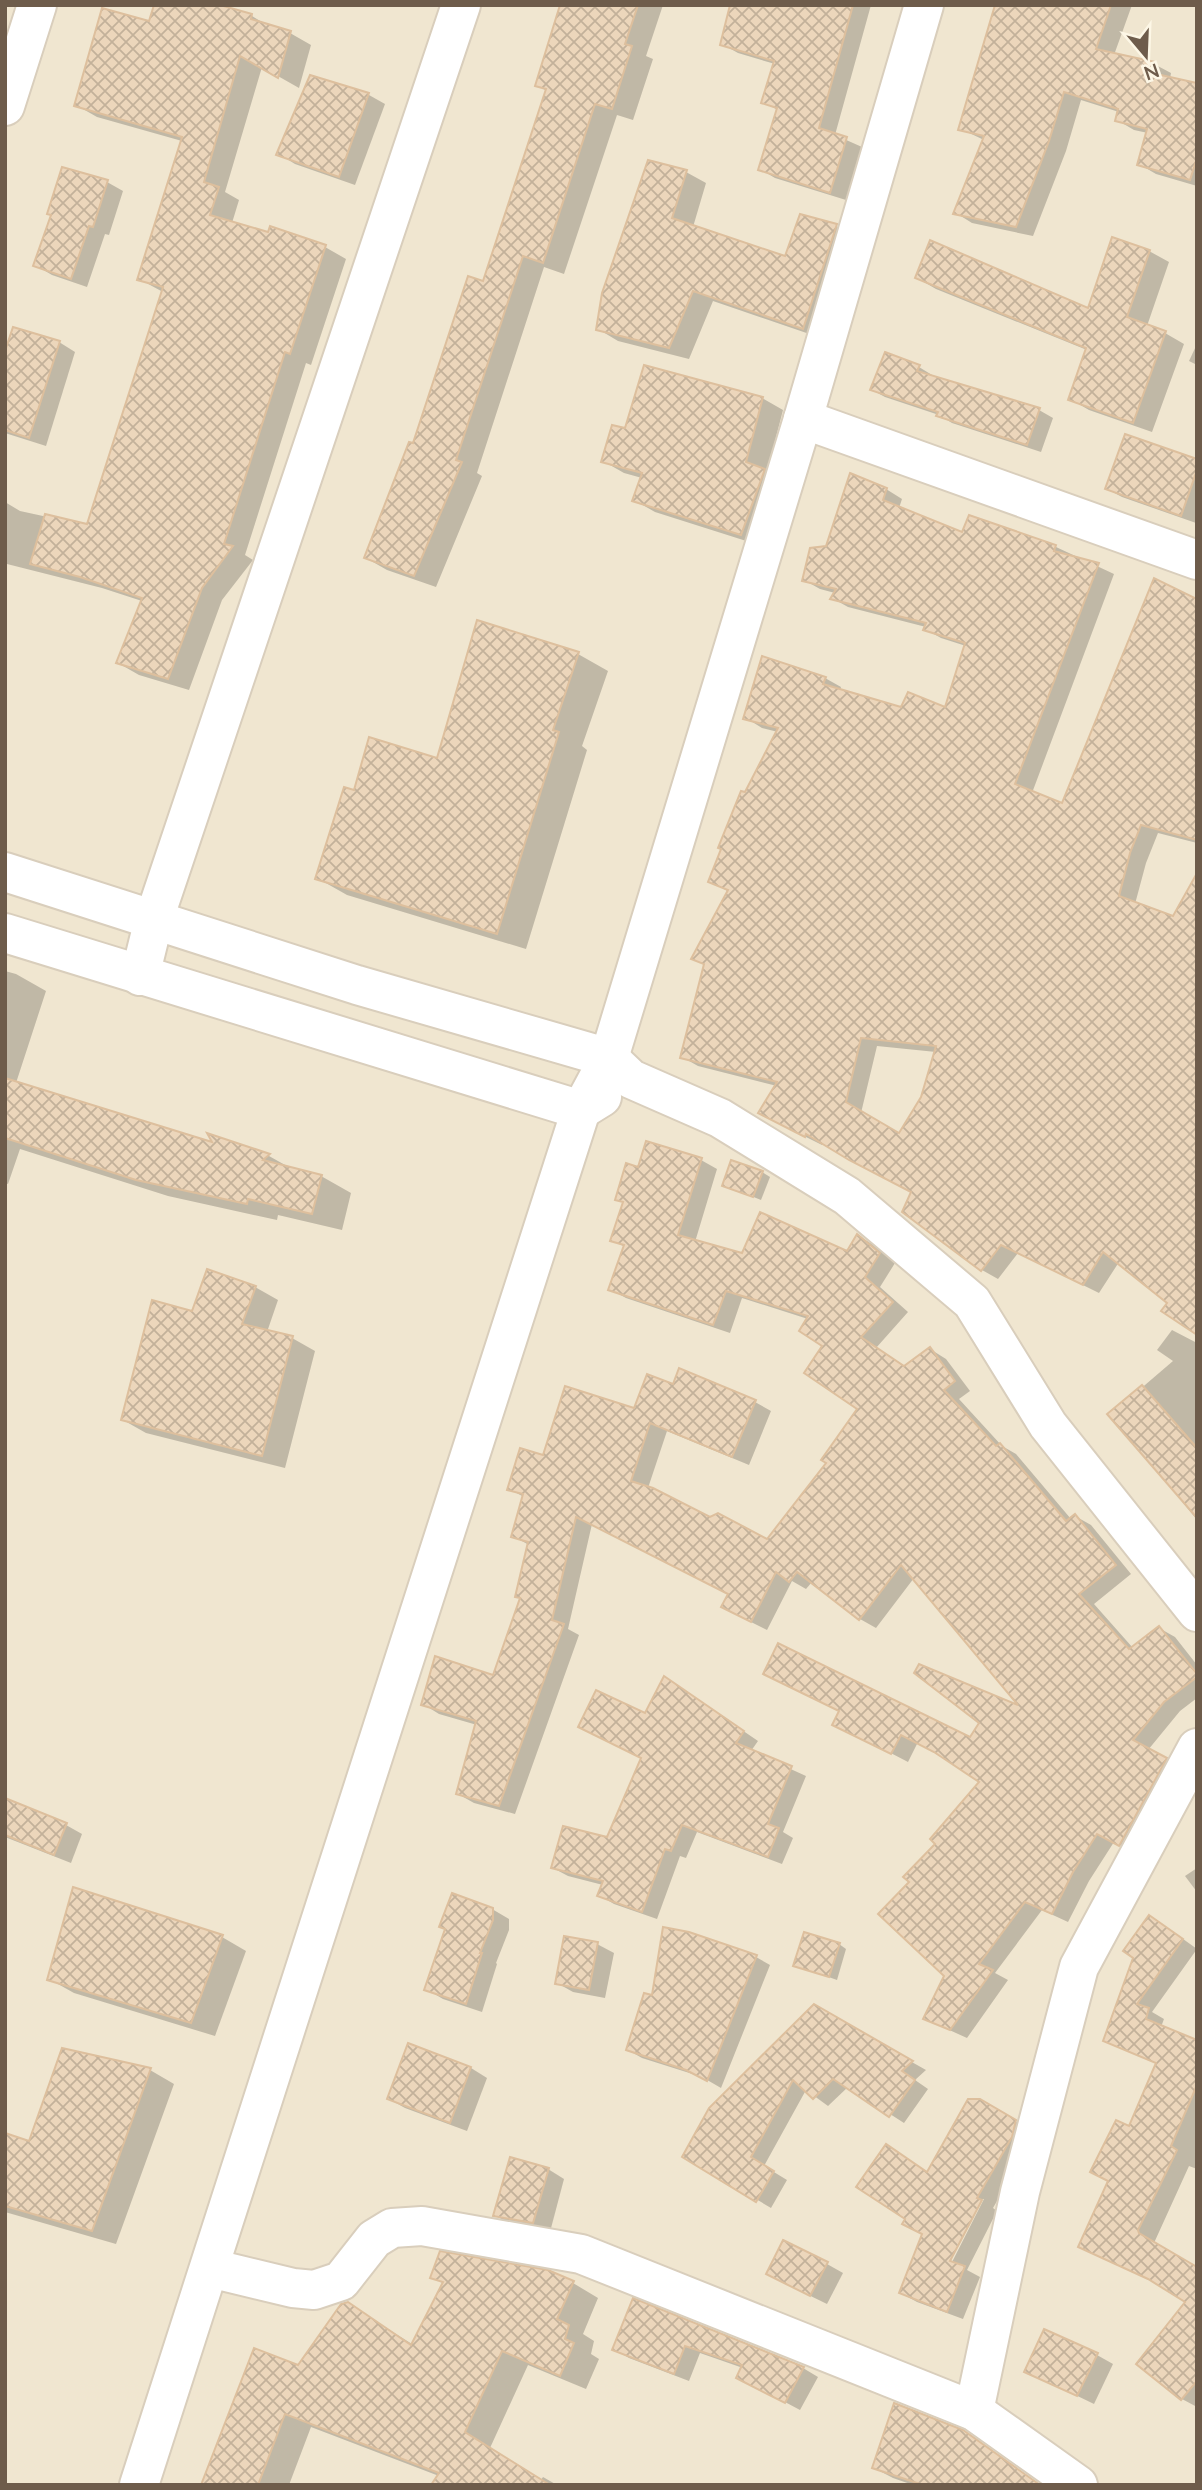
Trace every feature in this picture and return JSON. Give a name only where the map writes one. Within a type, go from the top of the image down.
[{"type":"street","points":[[5,106],[37,5]]},
{"type":"street","points":[[140,976],[154,919],[461,5]]},
{"type":"street","points":[[139,2485],[581,1110],[620,1069],[803,419],[925,5]]},
{"type":"street","points":[[803,419],[1197,560]]},
{"type":"street","points":[[5,872],[620,1069],[720,1118],[847,1196],[972,1301],[1048,1425],[1197,1612]]},
{"type":"street","points":[[5,933],[581,1110]]},
{"type":"street","points":[[974,2411],[1020,2192],[1079,1967],[1197,1748]]},
{"type":"street","points":[[210,2268],[293,2288],[314,2290],[341,2281],[374,2239],[392,2228],[422,2226],[581,2254],[974,2411],[1078,2485]]},
{"type":"shaded area","points":[[5,5],[1197,5],[1197,2485],[5,2485]]},
{"type":"building","points":[[154,5],[220,5],[252,14],[251,19],[291,31],[278,78],[240,56],[204,182],[219,187],[210,215],[268,232],[270,226],[326,245],[290,354],[285,352],[224,544],[233,546],[202,588],[168,679],[116,663],[142,598],[30,564],[45,514],[87,524],[163,287],[137,280],[182,137],[74,106],[102,8],[149,21]]},
{"type":"building","points":[[560,5],[638,5],[625,44],[632,46],[612,109],[595,104],[543,263],[523,256],[456,460],[462,462],[414,576],[364,558],[409,442],[413,443],[468,276],[483,281],[546,89],[535,86]]},
{"type":"building","points":[[730,5],[853,5],[819,128],[847,137],[830,193],[758,170],[777,108],[761,103],[774,61],[720,45]]},
{"type":"building","points":[[995,5],[1111,5],[1096,49],[1155,62],[1152,73],[1197,83],[1197,158],[1190,180],[1137,165],[1147,129],[1115,121],[1118,109],[1064,92],[1049,141],[1016,227],[953,214],[984,136],[958,130]]},
{"type":"building","points":[[310,75],[369,93],[339,177],[276,155]]},
{"type":"building","points":[[648,160],[687,170],[672,218],[785,256],[800,214],[837,224],[803,329],[693,291],[669,348],[596,330],[602,293]]},
{"type":"building","points":[[62,167],[108,180],[93,227],[89,226],[71,279],[33,266],[51,215],[47,214]]},
{"type":"building","points":[[1112,237],[1150,250],[1127,317],[1166,331],[1133,423],[1068,400],[1086,348],[915,278],[930,240],[1088,308]]},
{"type":"building","points":[[13,327],[60,341],[29,438],[5,430],[5,351]]},
{"type":"building","points":[[885,352],[920,365],[917,371],[1040,408],[1027,445],[936,416],[938,412],[870,390]]},
{"type":"building","points":[[644,365],[763,397],[746,462],[765,469],[741,535],[632,501],[642,473],[601,462],[612,425],[625,428]]},
{"type":"building","points":[[1125,434],[1197,459],[1197,470],[1181,516],[1105,489]]},
{"type":"building","points":[[850,473],[887,488],[883,500],[962,532],[969,515],[1056,545],[1054,551],[1099,563],[1015,784],[1062,803],[1154,578],[1197,599],[1197,840],[1141,825],[1130,853],[1119,896],[1173,916],[1197,873],[1197,1335],[1161,1311],[1167,1303],[1103,1252],[1083,1285],[1001,1245],[981,1271],[902,1212],[911,1192],[806,1134],[805,1137],[758,1113],[777,1082],[680,1058],[704,964],[691,959],[728,890],[708,882],[721,849],[718,848],[741,791],[745,792],[778,728],[743,719],[762,656],[826,677],[823,684],[901,707],[908,692],[945,707],[965,643],[923,630],[926,623],[830,599],[836,589],[802,581],[810,548],[826,546]],"holes":[[[861,1038],[936,1046],[921,1097],[899,1133],[846,1102]]]},
{"type":"building","points":[[477,620],[579,652],[553,730],[559,732],[497,934],[315,879],[344,787],[354,790],[369,737],[437,758]]},
{"type":"building","points":[[5,1078],[212,1142],[207,1133],[270,1154],[263,1160],[322,1175],[312,1214],[248,1199],[247,1204],[136,1180],[5,1138]]},
{"type":"building","points":[[646,1141],[702,1158],[678,1235],[742,1253],[760,1212],[847,1251],[857,1234],[880,1253],[865,1277],[893,1302],[861,1337],[904,1366],[930,1347],[955,1381],[944,1390],[996,1446],[1000,1443],[1066,1521],[1075,1514],[1116,1565],[1079,1594],[1129,1649],[1159,1626],[1197,1674],[1197,1677],[1164,1702],[1133,1740],[1167,1758],[1119,1846],[1097,1834],[1073,1872],[1052,1914],[1025,1902],[979,1964],[993,1970],[950,2030],[923,2019],[944,1976],[878,1914],[909,1882],[903,1877],[935,1844],[930,1839],[979,1782],[934,1752],[901,1735],[891,1754],[832,1725],[839,1711],[763,1674],[778,1643],[970,1737],[979,1723],[914,1673],[919,1664],[1018,1705],[901,1565],[859,1620],[797,1572],[789,1582],[776,1572],[751,1622],[721,1607],[728,1594],[576,1517],[552,1620],[564,1624],[499,1806],[456,1794],[476,1721],[421,1705],[435,1656],[493,1675],[520,1598],[515,1597],[528,1542],[511,1537],[523,1494],[507,1490],[520,1448],[543,1455],[565,1386],[634,1408],[647,1374],[673,1384],[679,1368],[756,1400],[732,1457],[650,1423],[631,1481],[653,1488],[710,1517],[718,1513],[767,1539],[826,1463],[821,1460],[857,1409],[804,1373],[822,1346],[799,1331],[808,1316],[726,1291],[713,1325],[608,1290],[624,1245],[610,1241],[623,1202],[615,1200],[626,1163],[638,1167]]},
{"type":"building","points":[[731,1160],[763,1171],[753,1197],[722,1186]]},
{"type":"building","points":[[207,1269],[256,1286],[242,1324],[293,1336],[262,1456],[121,1420],[152,1300],[192,1311]]},
{"type":"building","points":[[1142,1385],[1197,1448],[1197,1518],[1107,1414]]},
{"type":"building","points":[[664,1676],[744,1731],[736,1743],[792,1766],[768,1824],[779,1828],[768,1857],[682,1825],[671,1851],[665,1849],[642,1912],[597,1896],[603,1881],[551,1868],[563,1826],[607,1837],[641,1758],[578,1727],[596,1690],[645,1713]]},
{"type":"building","points":[[5,1798],[67,1823],[54,1855],[5,1835]]},
{"type":"building","points":[[73,1887],[223,1935],[191,2023],[47,1980]]},
{"type":"building","points":[[452,1893],[493,1908],[493,1920],[480,1953],[466,2004],[424,1990],[445,1929],[439,1927]]},
{"type":"building","points":[[1149,1915],[1183,1939],[1137,2004],[1149,2008],[1146,2019],[1197,2040],[1197,2085],[1171,2146],[1177,2150],[1138,2230],[1197,2267],[1197,2381],[1181,2400],[1136,2364],[1185,2302],[1148,2279],[1078,2247],[1108,2181],[1090,2172],[1116,2120],[1129,2126],[1156,2063],[1103,2041],[1133,1958],[1123,1951]]},
{"type":"building","points":[[663,1927],[689,1932],[757,1955],[707,2081],[686,2070],[626,2050],[644,1993],[652,1995]]},
{"type":"building","points":[[804,1932],[840,1943],[829,1977],[793,1966]]},
{"type":"building","points":[[564,1936],[598,1942],[589,1990],[555,1984]]},
{"type":"building","points":[[814,2004],[913,2061],[902,2071],[915,2080],[889,2117],[833,2079],[813,2099],[793,2080],[751,2157],[774,2171],[756,2202],[682,2157],[709,2108]]},
{"type":"building","points":[[408,2043],[471,2067],[450,2123],[387,2099]]},
{"type":"building","points":[[62,2048],[151,2068],[92,2231],[5,2206],[5,2133],[29,2141]]},
{"type":"building","points":[[968,2099],[980,2099],[1016,2120],[1012,2137],[977,2198],[982,2200],[950,2261],[965,2266],[947,2312],[899,2293],[922,2234],[902,2224],[905,2219],[856,2187],[886,2144],[927,2172]]},
{"type":"building","points":[[510,2157],[549,2168],[533,2223],[493,2216]]},
{"type":"building","points":[[783,2240],[828,2262],[810,2296],[766,2274]]},
{"type":"building","points":[[440,2251],[548,2270],[574,2281],[557,2319],[569,2325],[565,2339],[574,2343],[560,2376],[502,2351],[465,2432],[550,2485],[431,2485],[439,2473],[285,2414],[258,2485],[201,2485],[254,2348],[298,2365],[341,2304],[348,2302],[411,2345],[443,2282],[430,2278]]},
{"type":"building","points":[[633,2298],[804,2367],[785,2403],[736,2378],[742,2365],[685,2346],[674,2374],[612,2350]]},
{"type":"building","points":[[1044,2329],[1098,2353],[1077,2396],[1024,2372]]},
{"type":"building","points":[[894,2403],[963,2430],[1040,2485],[923,2485],[872,2468]]}]
